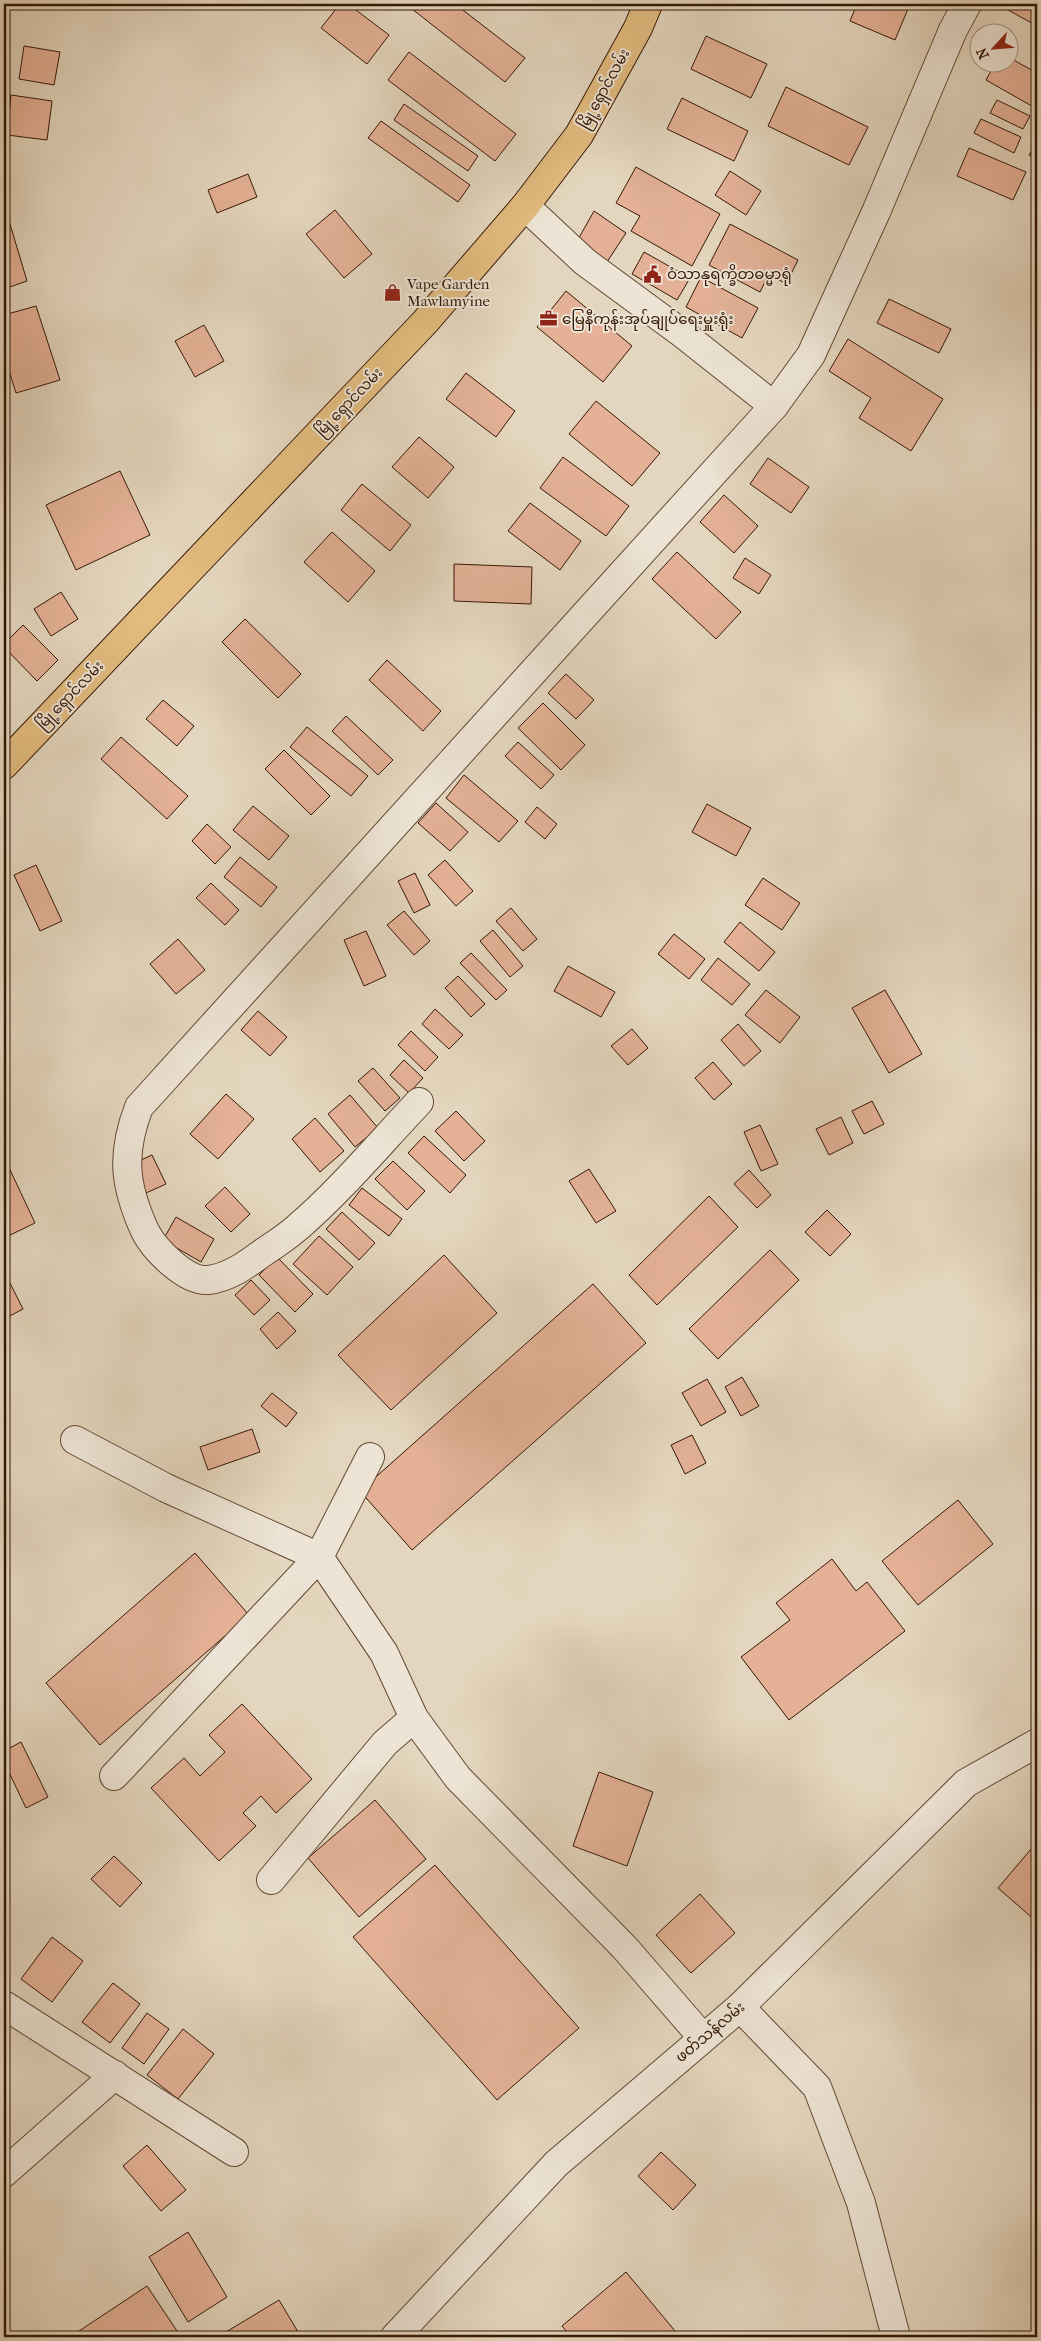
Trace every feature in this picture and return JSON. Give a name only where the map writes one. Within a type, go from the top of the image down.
[{"type":"highway","name":"မြို့ရှောင်လမ်း","points":[[4,765],[425,322],[525,206],[579,135],[638,28],[648,4]]},
{"type":"street","points":[[419,1102],[298,1227],[228,1275],[206,1280],[188,1276],[172,1264],[146,1233],[132,1196],[126,1158],[129,1132],[139,1107],[774,406],[811,355],[876,212],[953,30],[967,4]]},
{"type":"street","points":[[525,206],[585,262],[683,334],[774,406]]},
{"type":"street","points":[[75,1440],[166,1488],[319,1557],[384,1653],[414,1718],[458,1778],[625,1948],[703,2038]]},
{"type":"street","points":[[114,1776],[319,1557],[370,1457]]},
{"type":"street","points":[[271,1880],[385,1743],[414,1718]]},
{"type":"street","name":"ဖတ်သန်လမ်း","points":[[395,2337],[556,2164],[740,2008],[966,1783],[1037,1743]]},
{"type":"street","points":[[4,2005],[234,2152]]},
{"type":"street","points":[[740,2008],[817,2088],[861,2202],[896,2337]]},
{"type":"street","points":[[4,2173],[115,2075]]},
{"type":"building","points":[[340,4],[348,4],[389,35],[367,64],[321,28]]},
{"type":"building","points":[[408,4],[455,4],[525,58],[505,82]]},
{"type":"building","points":[[857,4],[910,4],[895,40],[850,21]]},
{"type":"building","points":[[1002,4],[1037,4],[1037,26],[1001,6]]},
{"type":"building","points":[[706,36],[767,64],[751,98],[691,69]]},
{"type":"building","points":[[24,46],[60,52],[54,85],[19,79]]},
{"type":"building","points":[[409,52],[516,134],[495,161],[388,80]]},
{"type":"building","points":[[1018,63],[1037,73],[1037,109],[986,80],[990,72],[1018,72]]},
{"type":"building","points":[[786,87],[868,127],[849,165],[768,126]]},
{"type":"building","points":[[11,95],[52,101],[47,140],[7,135]]},
{"type":"building","points":[[682,98],[748,131],[734,161],[667,129]]},
{"type":"building","points":[[997,100],[1030,116],[1023,129],[990,113]]},
{"type":"building","points":[[404,104],[478,156],[468,171],[394,120]]},
{"type":"building","points":[[981,119],[1021,137],[1014,153],[974,133]]},
{"type":"building","points":[[381,121],[470,185],[458,202],[368,138]]},
{"type":"building","points":[[1037,142],[1037,160],[1029,155]]},
{"type":"building","points":[[969,148],[1026,172],[1013,200],[957,176]]},
{"type":"building","points":[[636,167],[720,214],[692,266],[631,231],[640,216],[616,203]]},
{"type":"building","points":[[730,171],[761,191],[746,215],[715,195]]},
{"type":"building","points":[[248,174],[257,197],[217,213],[208,190]]},
{"type":"building","points":[[4,204],[27,281],[4,289]]},
{"type":"building","points":[[335,210],[372,254],[344,278],[306,234]]},
{"type":"building","points":[[594,211],[626,233],[605,265],[576,243]]},
{"type":"building","points":[[730,224],[798,260],[786,284],[769,274],[760,292],[709,265]]},
{"type":"building","points":[[644,252],[690,278],[677,300],[632,274]]},
{"type":"building","points":[[701,277],[758,308],[742,338],[686,307]]},
{"type":"building","points":[[566,291],[632,346],[603,382],[537,327]]},
{"type":"building","points":[[889,299],[951,329],[939,353],[877,323]]},
{"type":"building","points":[[36,306],[60,380],[16,393],[4,355],[4,315]]},
{"type":"building","points":[[204,325],[224,361],[195,377],[175,341]]},
{"type":"building","points":[[848,339],[943,399],[911,451],[859,418],[871,398],[829,371]]},
{"type":"building","points":[[466,373],[515,411],[496,437],[446,399]]},
{"type":"building","points":[[596,401],[660,453],[632,486],[569,434]]},
{"type":"building","points":[[419,437],[454,467],[428,498],[392,467]]},
{"type":"building","points":[[563,457],[629,506],[606,536],[540,488]]},
{"type":"building","points":[[768,458],[809,487],[791,513],[750,484]]},
{"type":"building","points":[[120,471],[150,535],[76,570],[46,505]]},
{"type":"building","points":[[362,484],[411,525],[390,551],[341,510]]},
{"type":"building","points":[[724,495],[758,526],[734,553],[700,522]]},
{"type":"building","points":[[530,503],[581,541],[560,570],[508,531]]},
{"type":"building","points":[[332,532],[375,571],[348,602],[304,562]]},
{"type":"building","points":[[677,552],[741,612],[716,639],[652,579]]},
{"type":"building","points":[[745,558],[771,575],[759,594],[733,578]]},
{"type":"building","points":[[454,564],[532,567],[531,604],[454,601]]},
{"type":"building","points":[[61,592],[78,619],[51,636],[34,609]]},
{"type":"building","points":[[245,619],[301,674],[278,698],[222,642]]},
{"type":"building","points":[[23,625],[58,660],[37,681],[4,647],[4,644]]},
{"type":"building","points":[[387,660],[441,711],[423,731],[369,680]]},
{"type":"building","points":[[566,674],[594,700],[576,719],[548,693]]},
{"type":"building","points":[[163,700],[194,726],[177,746],[146,719]]},
{"type":"building","points":[[543,703],[585,745],[561,770],[518,728]]},
{"type":"building","points":[[346,716],[393,760],[378,775],[332,731]]},
{"type":"building","points":[[307,727],[368,776],[351,796],[290,747]]},
{"type":"building","points":[[121,737],[188,796],[167,819],[101,759]]},
{"type":"building","points":[[518,742],[554,775],[541,789],[505,756]]},
{"type":"building","points":[[284,750],[330,796],[311,815],[265,769]]},
{"type":"building","points":[[464,775],[518,821],[499,842],[446,798]]},
{"type":"building","points":[[436,803],[468,832],[450,851],[418,823]]},
{"type":"building","points":[[707,804],[751,828],[736,856],[692,832]]},
{"type":"building","points":[[253,806],[289,836],[269,860],[233,830]]},
{"type":"building","points":[[537,807],[557,824],[545,839],[525,822]]},
{"type":"building","points":[[207,824],[231,847],[215,864],[192,841]]},
{"type":"building","points":[[240,857],[277,887],[261,907],[224,877]]},
{"type":"building","points":[[445,860],[473,891],[456,906],[428,875]]},
{"type":"building","points":[[36,865],[62,921],[40,931],[14,875]]},
{"type":"building","points":[[415,873],[430,905],[414,913],[398,881]]},
{"type":"building","points":[[763,878],[800,903],[782,930],[745,905]]},
{"type":"building","points":[[211,883],[239,910],[225,925],[196,898]]},
{"type":"building","points":[[511,908],[537,939],[523,951],[496,921]]},
{"type":"building","points":[[404,911],[430,941],[414,955],[387,925]]},
{"type":"building","points":[[740,922],[775,952],[759,971],[724,942]]},
{"type":"building","points":[[493,930],[523,966],[510,977],[480,941]]},
{"type":"building","points":[[366,931],[386,976],[364,986],[344,940]]},
{"type":"building","points":[[674,934],[705,959],[689,979],[658,954]]},
{"type":"building","points":[[178,939],[205,970],[176,994],[150,964]]},
{"type":"building","points":[[471,953],[507,990],[496,1000],[460,963]]},
{"type":"building","points":[[718,958],[750,984],[732,1005],[701,980]]},
{"type":"building","points":[[568,966],[615,992],[601,1017],[554,991]]},
{"type":"building","points":[[458,976],[485,1004],[471,1017],[445,988]]},
{"type":"building","points":[[766,990],[800,1017],[780,1043],[745,1015]]},
{"type":"building","points":[[885,990],[922,1054],[889,1073],[852,1008]]},
{"type":"building","points":[[435,1009],[463,1035],[449,1049],[422,1024]]},
{"type":"building","points":[[258,1011],[287,1037],[270,1056],[241,1030]]},
{"type":"building","points":[[738,1024],[761,1051],[744,1066],[721,1040]]},
{"type":"building","points":[[632,1029],[648,1048],[628,1065],[611,1046]]},
{"type":"building","points":[[411,1031],[438,1057],[425,1071],[398,1045]]},
{"type":"building","points":[[404,1060],[423,1078],[409,1093],[390,1075]]},
{"type":"building","points":[[713,1062],[732,1084],[714,1100],[695,1078]]},
{"type":"building","points":[[373,1068],[400,1098],[385,1111],[358,1081]]},
{"type":"building","points":[[226,1094],[254,1119],[218,1159],[190,1134]]},
{"type":"building","points":[[350,1095],[378,1128],[355,1147],[328,1114]]},
{"type":"building","points":[[872,1101],[884,1124],[864,1134],[852,1111]]},
{"type":"building","points":[[456,1111],[485,1141],[464,1161],[435,1131]]},
{"type":"building","points":[[841,1117],[853,1143],[829,1155],[816,1129]]},
{"type":"building","points":[[315,1118],[344,1151],[320,1172],[292,1139]]},
{"type":"building","points":[[760,1125],[778,1164],[761,1171],[744,1132]]},
{"type":"building","points":[[424,1136],[466,1175],[450,1193],[408,1153]]},
{"type":"building","points":[[152,1155],[166,1184],[146,1193],[132,1164]]},
{"type":"building","points":[[4,1157],[35,1223],[4,1238]]},
{"type":"building","points":[[393,1161],[425,1191],[407,1210],[375,1179]]},
{"type":"building","points":[[589,1169],[616,1211],[596,1223],[569,1181]]},
{"type":"building","points":[[749,1170],[771,1195],[757,1208],[734,1184]]},
{"type":"building","points":[[225,1187],[250,1214],[231,1232],[205,1206]]},
{"type":"building","points":[[362,1188],[402,1219],[389,1236],[349,1205]]},
{"type":"building","points":[[709,1196],[738,1227],[657,1305],[629,1275]]},
{"type":"building","points":[[827,1210],[851,1234],[830,1256],[805,1232]]},
{"type":"building","points":[[342,1212],[375,1243],[359,1260],[326,1229]]},
{"type":"building","points":[[176,1217],[214,1239],[201,1262],[163,1240]]},
{"type":"building","points":[[319,1236],[353,1267],[327,1295],[293,1264]]},
{"type":"building","points":[[770,1250],[799,1280],[718,1359],[689,1329]]},
{"type":"building","points":[[444,1255],[497,1313],[391,1410],[338,1355]]},
{"type":"building","points":[[277,1257],[313,1294],[295,1312],[259,1275]]},
{"type":"building","points":[[4,1271],[23,1309],[4,1319]]},
{"type":"building","points":[[251,1280],[270,1300],[254,1315],[235,1295]]},
{"type":"building","points":[[593,1284],[646,1343],[412,1550],[360,1491]]},
{"type":"building","points":[[278,1312],[296,1331],[277,1349],[260,1329]]},
{"type":"building","points":[[742,1377],[759,1406],[741,1416],[725,1387]]},
{"type":"building","points":[[707,1379],[726,1412],[701,1426],[682,1393]]},
{"type":"building","points":[[272,1393],[297,1413],[286,1427],[261,1406]]},
{"type":"building","points":[[252,1429],[260,1452],[208,1470],[200,1447]]},
{"type":"building","points":[[692,1435],[706,1463],[685,1474],[671,1445]]},
{"type":"building","points":[[958,1500],[993,1544],[918,1605],[882,1561]]},
{"type":"building","points":[[195,1553],[249,1615],[100,1745],[46,1683]]},
{"type":"building","points":[[832,1559],[856,1591],[867,1582],[905,1631],[789,1720],[741,1657],[790,1620],[776,1603]]},
{"type":"building","points":[[242,1704],[312,1779],[276,1813],[261,1796],[243,1813],[256,1826],[219,1861],[151,1788],[184,1758],[200,1776],[225,1752],[209,1735]]},
{"type":"building","points":[[21,1742],[48,1797],[26,1808],[4,1762],[4,1751]]},
{"type":"building","points":[[599,1772],[653,1792],[627,1866],[573,1846]]},
{"type":"building","points":[[375,1800],[426,1859],[359,1917],[308,1858]]},
{"type":"building","points":[[1037,1842],[1037,1922],[998,1888]]},
{"type":"building","points":[[114,1856],[142,1883],[120,1907],[91,1879]]},
{"type":"building","points":[[435,1865],[579,2028],[497,2100],[353,1937]]},
{"type":"building","points":[[700,1894],[735,1933],[691,1973],[656,1935]]},
{"type":"building","points":[[52,1937],[83,1961],[52,2002],[21,1979]]},
{"type":"building","points":[[113,1983],[140,2004],[110,2043],[82,2022]]},
{"type":"building","points":[[147,2013],[169,2029],[144,2064],[122,2048]]},
{"type":"building","points":[[183,2029],[214,2054],[178,2099],[147,2075]]},
{"type":"building","points":[[147,2145],[186,2190],[161,2211],[123,2166]]},
{"type":"building","points":[[661,2152],[696,2185],[673,2210],[638,2176]]},
{"type":"building","points":[[188,2232],[227,2297],[188,2322],[149,2257]]},
{"type":"building","points":[[626,2272],[680,2337],[571,2337],[562,2326]]},
{"type":"building","points":[[147,2286],[181,2337],[70,2337]]},
{"type":"building","points":[[279,2300],[301,2337],[230,2337],[226,2332]]},
{"type":"place","name":"ဝံသာနုရက္ခိတဓမ္မာရုံ","points":[[653,274]]},
{"type":"place","name":"Vape Garden Mawlamyine","points":[[393,293]]},
{"type":"place","name":"မြေနီကုန်းအုပ်ချုပ်ရေးမှူးရုံး","points":[[548,319]]}]
